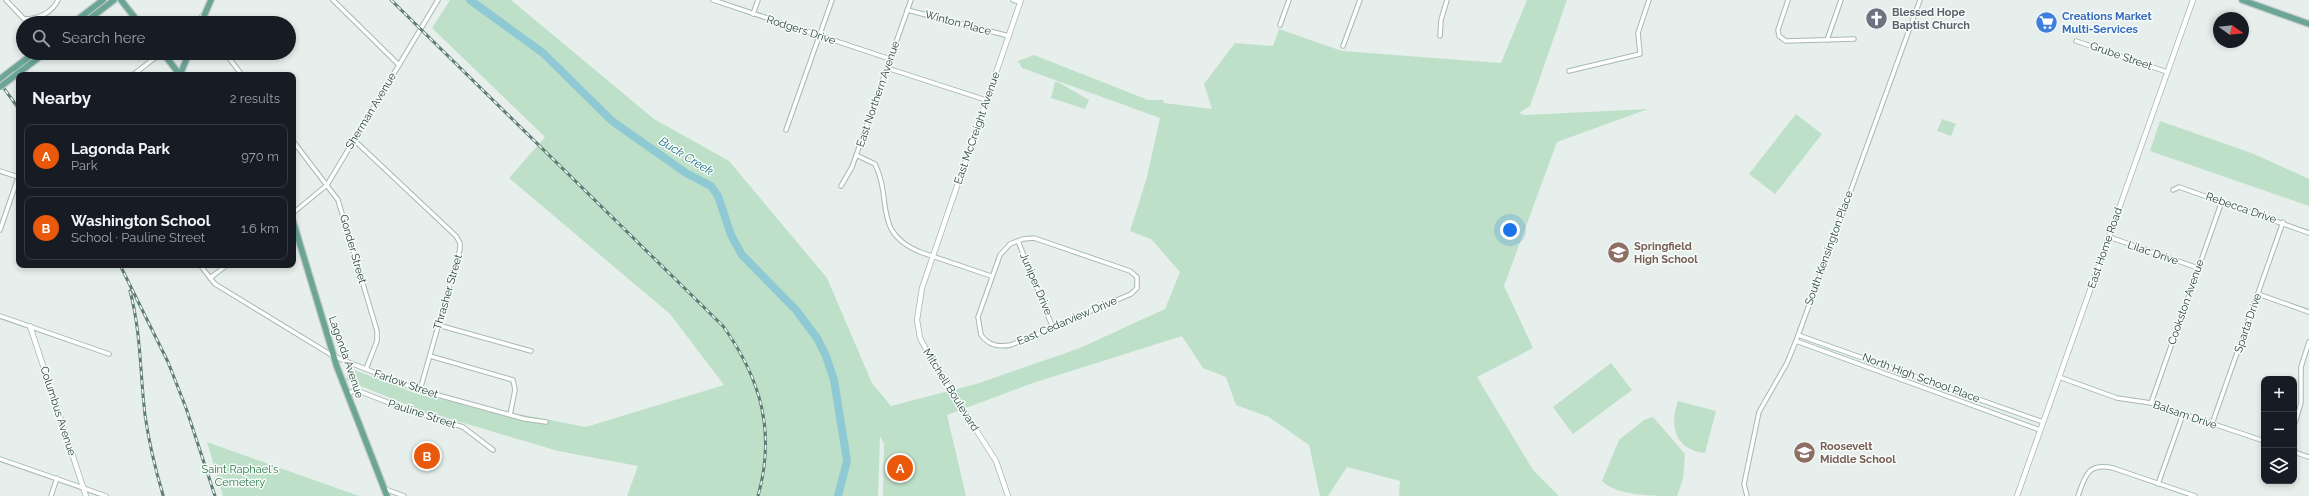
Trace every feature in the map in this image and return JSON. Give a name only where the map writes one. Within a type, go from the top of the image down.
[{"type":"main road","points":[[93,16],[114,0]]},
{"type":"main road","points":[[121,0],[134,16]]},
{"type":"main road","points":[[204,16],[211,0]]},
{"type":"main road","points":[[2242,0],[2309,24]]},
{"type":"main road","points":[[82,16],[100,2]]},
{"type":"main road","points":[[0,87],[27,60]]},
{"type":"main road","points":[[0,79],[15,72],[34,60]]},
{"type":"main road","points":[[168,60],[178,72]]},
{"type":"main road","points":[[181,72],[186,60]]},
{"type":"main road","name":"Lagonda Avenue","points":[[296,231],[333,356],[387,496]]},
{"type":"street","points":[[6,0],[21,16]]},
{"type":"street","points":[[40,16],[48,12],[58,0]]},
{"type":"street","points":[[333,0],[399,65]]},
{"type":"street","name":"Sherman Avenue","points":[[296,211],[327,185],[438,0]]},
{"type":"street","name":"Rodgers Drive","points":[[713,0],[890,59]]},
{"type":"street","points":[[753,14],[758,0]]},
{"type":"street","points":[[786,130],[832,0]]},
{"type":"street","name":"East Northern Avenue","points":[[842,186],[849,174],[911,0]]},
{"type":"street","points":[[1013,0],[1021,1]]},
{"type":"street","points":[[1280,25],[1289,0]]},
{"type":"street","points":[[1343,46],[1360,0]]},
{"type":"street","points":[[1440,36],[1441,20],[1447,0]]},
{"type":"street","points":[[1569,71],[1640,54],[1638,33],[1649,0]]},
{"type":"street","points":[[1788,0],[1778,30],[1782,39],[1791,42],[1854,39]]},
{"type":"street","points":[[1827,40],[1841,0]]},
{"type":"street","name":"South Kensington Place","points":[[1747,496],[1744,484],[1759,412],[1787,364],[1796,341],[1920,0]]},
{"type":"street","name":"East Home Road","points":[[2017,496],[2193,0]]},
{"type":"street","name":"East McCreight Avenue","points":[[934,256],[1021,1]]},
{"type":"street","points":[[202,16],[207,9]]},
{"type":"street","name":"Winton Place","points":[[907,10],[1009,36]]},
{"type":"street","name":"Grube Street","points":[[2076,41],[2167,72]]},
{"type":"street","points":[[137,72],[153,60]]},
{"type":"street","points":[[230,60],[240,72]]},
{"type":"street","points":[[887,68],[986,100]]},
{"type":"street","name":"Thrasher Street","points":[[354,140],[458,239],[460,249],[420,390]]},
{"type":"street","name":"Gonder Street","points":[[296,145],[327,185],[340,206],[377,332],[377,341],[366,369]]},
{"type":"street","points":[[856,155],[873,162],[877,167],[888,222],[893,233],[909,247],[991,276]]},
{"type":"street","points":[[0,171],[16,175]]},
{"type":"street","points":[[0,230],[16,185]]},
{"type":"street","name":"Rebecca Drive","points":[[2173,190],[2179,187],[2283,222],[2309,233]]},
{"type":"street","name":"Cookston Avenue","points":[[2150,403],[2222,201]]},
{"type":"street","name":"Sparta Drive","points":[[2212,424],[2283,222]]},
{"type":"street","name":"Lilac Drive","points":[[2109,237],[2198,268]]},
{"type":"street","name":"East Cedarview Drive","points":[[1034,238],[1130,271],[1136,277],[1138,282],[1137,288],[1131,294],[1011,345],[998,346],[988,342],[981,335],[978,317],[991,276],[1002,251],[1018,241],[1034,238]]},
{"type":"street","name":"Juniper Drive","points":[[1018,241],[1053,328]]},
{"type":"street","name":"Mitchell Boulevard","points":[[934,256],[922,288],[917,310],[920,338],[934,364],[996,461],[1008,496]]},
{"type":"street","name":"Farlow Street","points":[[202,268],[215,284],[333,356],[420,390],[510,415],[546,422]]},
{"type":"street","points":[[210,278],[223,268]]},
{"type":"street","points":[[2258,294],[2309,312]]},
{"type":"street","points":[[0,316],[109,354]]},
{"type":"street","points":[[438,325],[531,351]]},
{"type":"street","name":"Columbus Avenue","points":[[30,326],[86,496]]},
{"type":"street","name":"North High School Place","points":[[1798,335],[2043,422]]},
{"type":"street","name":"North High School Place","points":[[1796,341],[2040,430]]},
{"type":"street","points":[[2297,416],[2301,403],[2301,367],[2309,342]]},
{"type":"street","points":[[430,356],[513,380],[515,390],[510,415]]},
{"type":"street","name":"Balsam Drive","points":[[2059,377],[2117,398],[2150,403],[2261,440]]},
{"type":"street","name":"Pauline Street","points":[[347,394],[356,390],[405,409],[463,427],[493,450]]},
{"type":"street","points":[[2158,484],[2183,414]]},
{"type":"street","points":[[2297,453],[2309,457]]},
{"type":"street","points":[[0,459],[106,496]]},
{"type":"street","points":[[2078,496],[2089,471],[2099,466],[2113,468],[2195,496]]},
{"type":"street","points":[[51,496],[57,478]]},
{"type":"street","points":[[384,489],[404,496]]},
{"type":"green space","points":[[450,0],[511,0],[654,119],[729,161],[827,278],[872,383],[891,406],[976,384],[1080,348],[1165,309],[1180,272],[1151,239],[1130,231],[1147,177],[1160,118],[1022,68],[1018,61],[1034,55],[1148,100],[1163,100],[1164,103],[1212,109],[1204,84],[1235,43],[1273,46],[1279,29],[1342,51],[1501,63],[1527,0],[1567,0],[1530,106],[1519,113],[1525,115],[1648,109],[1557,142],[1504,286],[1533,348],[1477,377],[1533,470],[1559,496],[1399,496],[1400,481],[1347,467],[1328,496],[1320,496],[1309,445],[1269,417],[1236,405],[1226,377],[1203,368],[1182,336],[1033,383],[947,415],[966,496],[883,496],[884,444],[880,436],[878,496],[627,496],[638,466],[558,451],[420,410],[346,380],[349,368],[420,395],[586,427],[724,385],[670,314],[509,178],[545,137],[432,28]]},
{"type":"green space","points":[[1055,82],[1058,82],[1089,100],[1085,109],[1051,98]]},
{"type":"green space","points":[[1796,114],[1822,134],[1775,194],[1749,174]]},
{"type":"green space","points":[[1942,119],[1956,124],[1951,136],[1937,131]]},
{"type":"green space","points":[[2160,121],[2254,154],[2309,179],[2309,206],[2150,151]]},
{"type":"green space","points":[[1611,363],[1632,390],[1573,434],[1553,407]]},
{"type":"green space","points":[[1678,401],[1716,411],[1705,453],[1695,451],[1687,447],[1681,442],[1677,435],[1674,419]]},
{"type":"green space","points":[[1653,417],[1685,454],[1683,479],[1677,496],[1647,495],[1626,492],[1617,490],[1602,481],[1619,440],[1644,420]]},
{"type":"green space","name":"Saint Raphael's Cemetery","points":[[207,442],[359,496],[223,496]]},
{"type":"waterway","name":"Buck Creek","points":[[470,0],[543,53],[612,121],[686,173],[711,186],[718,196],[731,235],[742,255],[796,310],[817,338],[826,356],[834,380],[847,461],[838,496]]},
{"type":"railway","points":[[391,0],[723,326],[747,366],[756,386],[762,407],[765,428],[765,450],[763,472],[758,496]]},
{"type":"railway","points":[[0,83],[16,105]]},
{"type":"railway","points":[[121,268],[168,362],[186,408],[215,496]]},
{"type":"railway","points":[[130,291],[134,306],[138,337],[145,415],[152,455],[163,495]]},
{"type":"place","name":"Blessed Hope Baptist Church","points":[[1876,18]]},
{"type":"place","name":"Creations Market Multi-Services","points":[[2046,22]]},
{"type":"place","name":"Springfield High School","points":[[1618,252]]},
{"type":"place","name":"Roosevelt Middle School","points":[[1805,452]]},
{"type":"place","name":"Washington School","points":[[427,456]]},
{"type":"place","name":"Lagonda Park","points":[[900,468]]}]
